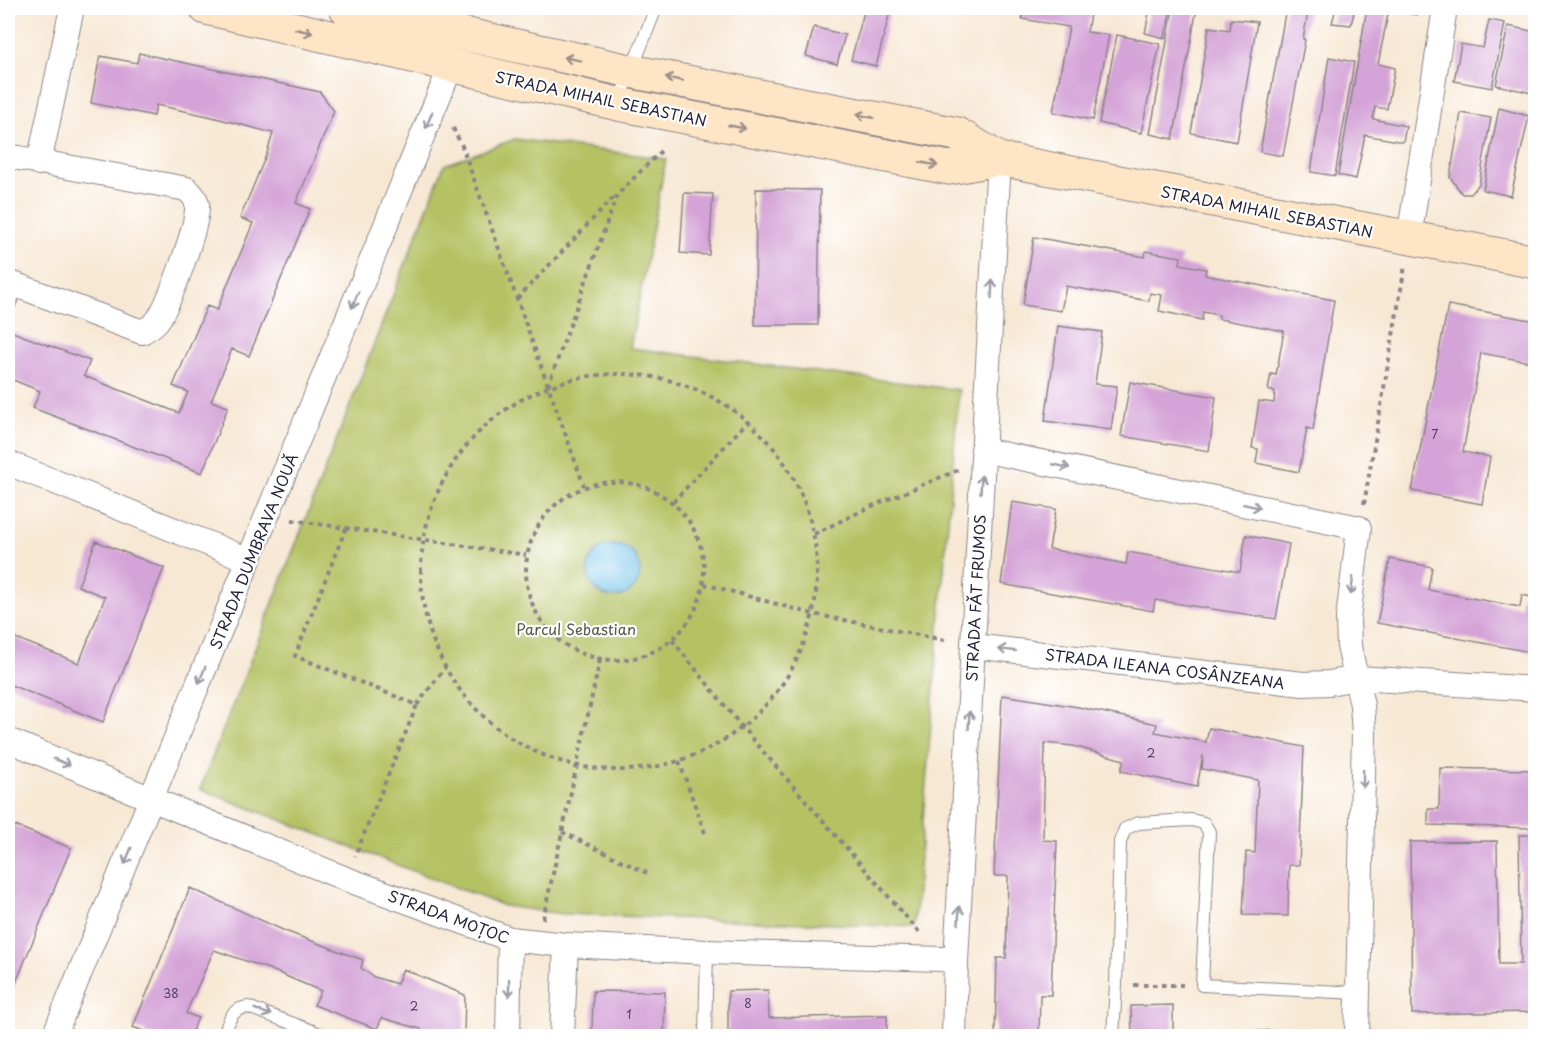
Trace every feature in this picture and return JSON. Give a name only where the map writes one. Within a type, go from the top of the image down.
[{"type":"main road","name":"STRADA MIHAIL SEBASTIAN","points":[[206,8],[618,104],[949,168],[999,159]]},
{"type":"main road","name":"STRADA MIHAIL SEBASTIAN","points":[[346,8],[630,71],[957,134],[999,159],[1536,262]]},
{"type":"street","points":[[39,163],[72,8]]},
{"type":"street","points":[[1409,238],[1445,8]]},
{"type":"street","name":"STRADA DUMBRAVA NOUĂ","points":[[54,1036],[451,66]]},
{"type":"street","name":"STRADA FĂT FRUMOS","points":[[954,1036],[949,960],[973,646],[999,159]]},
{"type":"street","points":[[9,161],[39,163],[187,189],[197,202],[194,231],[166,306],[156,323],[142,332],[12,284]]},
{"type":"street","points":[[983,455],[1359,528],[1348,619],[1349,646],[1362,705],[1364,734],[1357,1036]]},
{"type":"street","points":[[8,463],[249,560]]},
{"type":"street","name":"STRADA ILEANA COSÂNZEANA","points":[[973,646],[1303,684],[1329,683],[1357,678],[1536,689]]},
{"type":"street","name":"STRADA MOȚOC","points":[[8,740],[346,879],[510,939],[566,945],[706,952],[949,960]]},
{"type":"street","points":[[508,1036],[510,939]]},
{"type":"street","points":[[562,1036],[566,945]]},
{"type":"lane","points":[[618,104],[656,8]]},
{"type":"lane","points":[[8,308],[12,284]]},
{"type":"lane","points":[[1113,1036],[1119,842],[1125,829],[1138,823],[1191,820],[1204,823],[1209,832],[1202,985],[1358,993]]},
{"type":"lane","points":[[705,1036],[706,952]]},
{"type":"lane","points":[[224,1036],[231,1015],[240,1008],[248,1007],[326,1036]]},
{"type":"path","points":[[432,112],[442,115],[451,123],[459,140],[584,486]]},
{"type":"path","points":[[517,299],[661,151]]},
{"type":"path","points":[[548,387],[617,195]]},
{"type":"path","points":[[1359,528],[1409,238]]},
{"type":"path","points":[[600,374],[653,376],[704,392],[748,421],[778,453],[801,492],[814,534],[817,574],[813,614],[798,656],[774,694],[742,727],[712,747],[679,761],[628,770],[576,766],[524,746],[478,713],[445,668],[428,627],[420,583],[423,539],[434,499],[453,463],[479,431],[511,405],[548,387],[600,374]]},
{"type":"path","points":[[673,502],[748,421]]},
{"type":"path","points":[[814,534],[983,455]]},
{"type":"path","points":[[615,481],[646,486],[673,502],[692,525],[703,553],[704,584],[698,606],[686,626],[672,640],[648,654],[624,661],[600,660],[573,651],[550,634],[534,611],[525,584],[526,555],[537,526],[557,502],[584,486],[615,481]]},
{"type":"path","points":[[267,516],[526,555]]},
{"type":"path","points":[[346,528],[295,656],[417,705]]},
{"type":"path","points":[[704,584],[813,614],[973,646]]},
{"type":"path","points":[[672,640],[742,727],[949,960]]},
{"type":"path","points":[[537,943],[600,660]]},
{"type":"path","points":[[346,879],[417,705],[445,668]]},
{"type":"path","points":[[679,761],[705,833]]},
{"type":"path","points":[[562,832],[647,873]]},
{"type":"path","points":[[1116,984],[1202,985]]},
{"type":"green space","name":"Parcul Sebastian","points":[[515,139],[666,159],[630,348],[959,390],[914,927],[562,914],[504,906],[200,789],[444,165]]},
{"type":"water","points":[[614,545],[624,547],[632,553],[638,561],[640,571],[638,581],[632,589],[624,595],[614,597],[604,595],[596,589],[590,581],[588,571],[590,561],[596,553],[604,547]]},
{"type":"building","points":[[865,8],[891,8],[876,66],[851,60]]},
{"type":"building","points":[[1024,8],[1091,8],[1087,32],[1109,35],[1093,120],[1053,112],[1069,27],[1022,19]]},
{"type":"building","points":[[1150,8],[1171,8],[1165,38],[1145,33]]},
{"type":"building","points":[[1173,8],[1197,8],[1173,139],[1150,134]]},
{"type":"building","points":[[1286,8],[1309,8],[1283,156],[1260,152]]},
{"type":"building","points":[[1336,8],[1355,8],[1351,25],[1332,23]]},
{"type":"building","points":[[1367,8],[1418,8],[1417,15],[1389,9],[1378,64],[1395,68],[1387,109],[1375,107],[1373,119],[1406,126],[1403,142],[1365,135],[1356,179],[1338,175]]},
{"type":"building","points":[[1231,19],[1257,22],[1237,142],[1191,133],[1209,27],[1230,30]]},
{"type":"building","points":[[1489,20],[1505,23],[1492,88],[1454,81],[1461,44],[1483,48]]},
{"type":"building","points":[[1508,26],[1536,32],[1536,94],[1496,85]]},
{"type":"building","points":[[814,27],[845,35],[837,64],[806,56]]},
{"type":"building","points":[[1117,35],[1160,44],[1141,133],[1099,123]]},
{"type":"building","points":[[139,53],[320,92],[334,111],[296,203],[310,209],[249,356],[232,349],[211,401],[228,407],[202,473],[33,408],[40,391],[8,378],[10,331],[90,361],[84,376],[179,413],[188,392],[173,386],[207,306],[217,310],[253,223],[240,218],[273,133],[156,105],[154,116],[91,103],[100,56],[137,63]]},
{"type":"building","points":[[1329,57],[1354,62],[1335,176],[1311,172]]},
{"type":"building","points":[[1499,108],[1529,116],[1511,196],[1483,190]]},
{"type":"building","points":[[1461,113],[1491,118],[1479,184],[1471,194],[1462,194],[1450,177]]},
{"type":"building","points":[[756,189],[820,190],[818,325],[755,325]]},
{"type":"building","points":[[684,193],[713,194],[709,255],[680,253]]},
{"type":"building","points":[[1034,237],[1145,257],[1146,251],[1181,257],[1180,264],[1206,269],[1205,275],[1334,300],[1313,430],[1307,428],[1299,472],[1256,463],[1258,449],[1252,448],[1259,401],[1274,403],[1275,392],[1268,390],[1271,374],[1276,375],[1284,331],[1219,319],[1219,315],[1203,312],[1202,320],[1159,311],[1162,295],[1150,293],[1149,301],[1066,286],[1061,311],[1023,305]]},
{"type":"building","points":[[1448,305],[1536,321],[1536,363],[1481,353],[1463,452],[1490,457],[1482,504],[1412,491]]},
{"type":"building","points":[[1058,326],[1102,332],[1095,384],[1117,386],[1111,430],[1045,421]]},
{"type":"building","points":[[1130,382],[1216,397],[1209,451],[1121,436]]},
{"type":"building","points":[[1012,502],[1056,509],[1049,549],[1126,564],[1128,552],[1240,572],[1246,535],[1289,544],[1276,619],[1155,600],[1153,611],[1001,584]]},
{"type":"building","points":[[96,541],[164,568],[103,722],[8,684],[8,635],[79,663],[105,597],[78,586]]},
{"type":"building","points":[[1390,559],[1432,567],[1428,590],[1520,607],[1522,595],[1536,598],[1536,653],[1377,623]]},
{"type":"building","points":[[1002,695],[1078,707],[1157,724],[1155,732],[1206,742],[1209,728],[1304,747],[1299,865],[1289,865],[1288,916],[1243,915],[1246,852],[1255,853],[1258,780],[1202,769],[1203,755],[1197,787],[1121,771],[1124,760],[1073,746],[1045,743],[1043,840],[1057,841],[1051,995],[1040,995],[1039,1036],[995,1036],[997,958],[1006,958],[1008,876],[994,876]]},
{"type":"building","points":[[1440,768],[1536,770],[1536,828],[1428,825],[1428,809],[1439,809]]},
{"type":"building","points":[[8,823],[71,848],[8,1002],[9,871]]},
{"type":"building","points":[[1519,835],[1536,835],[1536,1012],[1412,1014],[1410,842],[1497,841],[1499,964],[1521,964]]},
{"type":"building","points":[[190,888],[285,931],[363,960],[361,968],[374,977],[397,984],[403,969],[465,995],[464,1036],[420,1036],[421,1029],[382,1018],[377,1029],[314,1005],[321,991],[269,969],[214,950],[186,1013],[198,1018],[190,1036],[144,1036],[146,1032],[133,1027]]},
{"type":"building","points":[[768,990],[769,1018],[887,1015],[887,1036],[728,1036],[728,991]]},
{"type":"building","points":[[593,991],[665,992],[664,1036],[592,1036]]},
{"type":"building","points":[[1173,1005],[1173,1033],[1291,1030],[1291,1036],[1132,1036],[1131,1006]]}]
